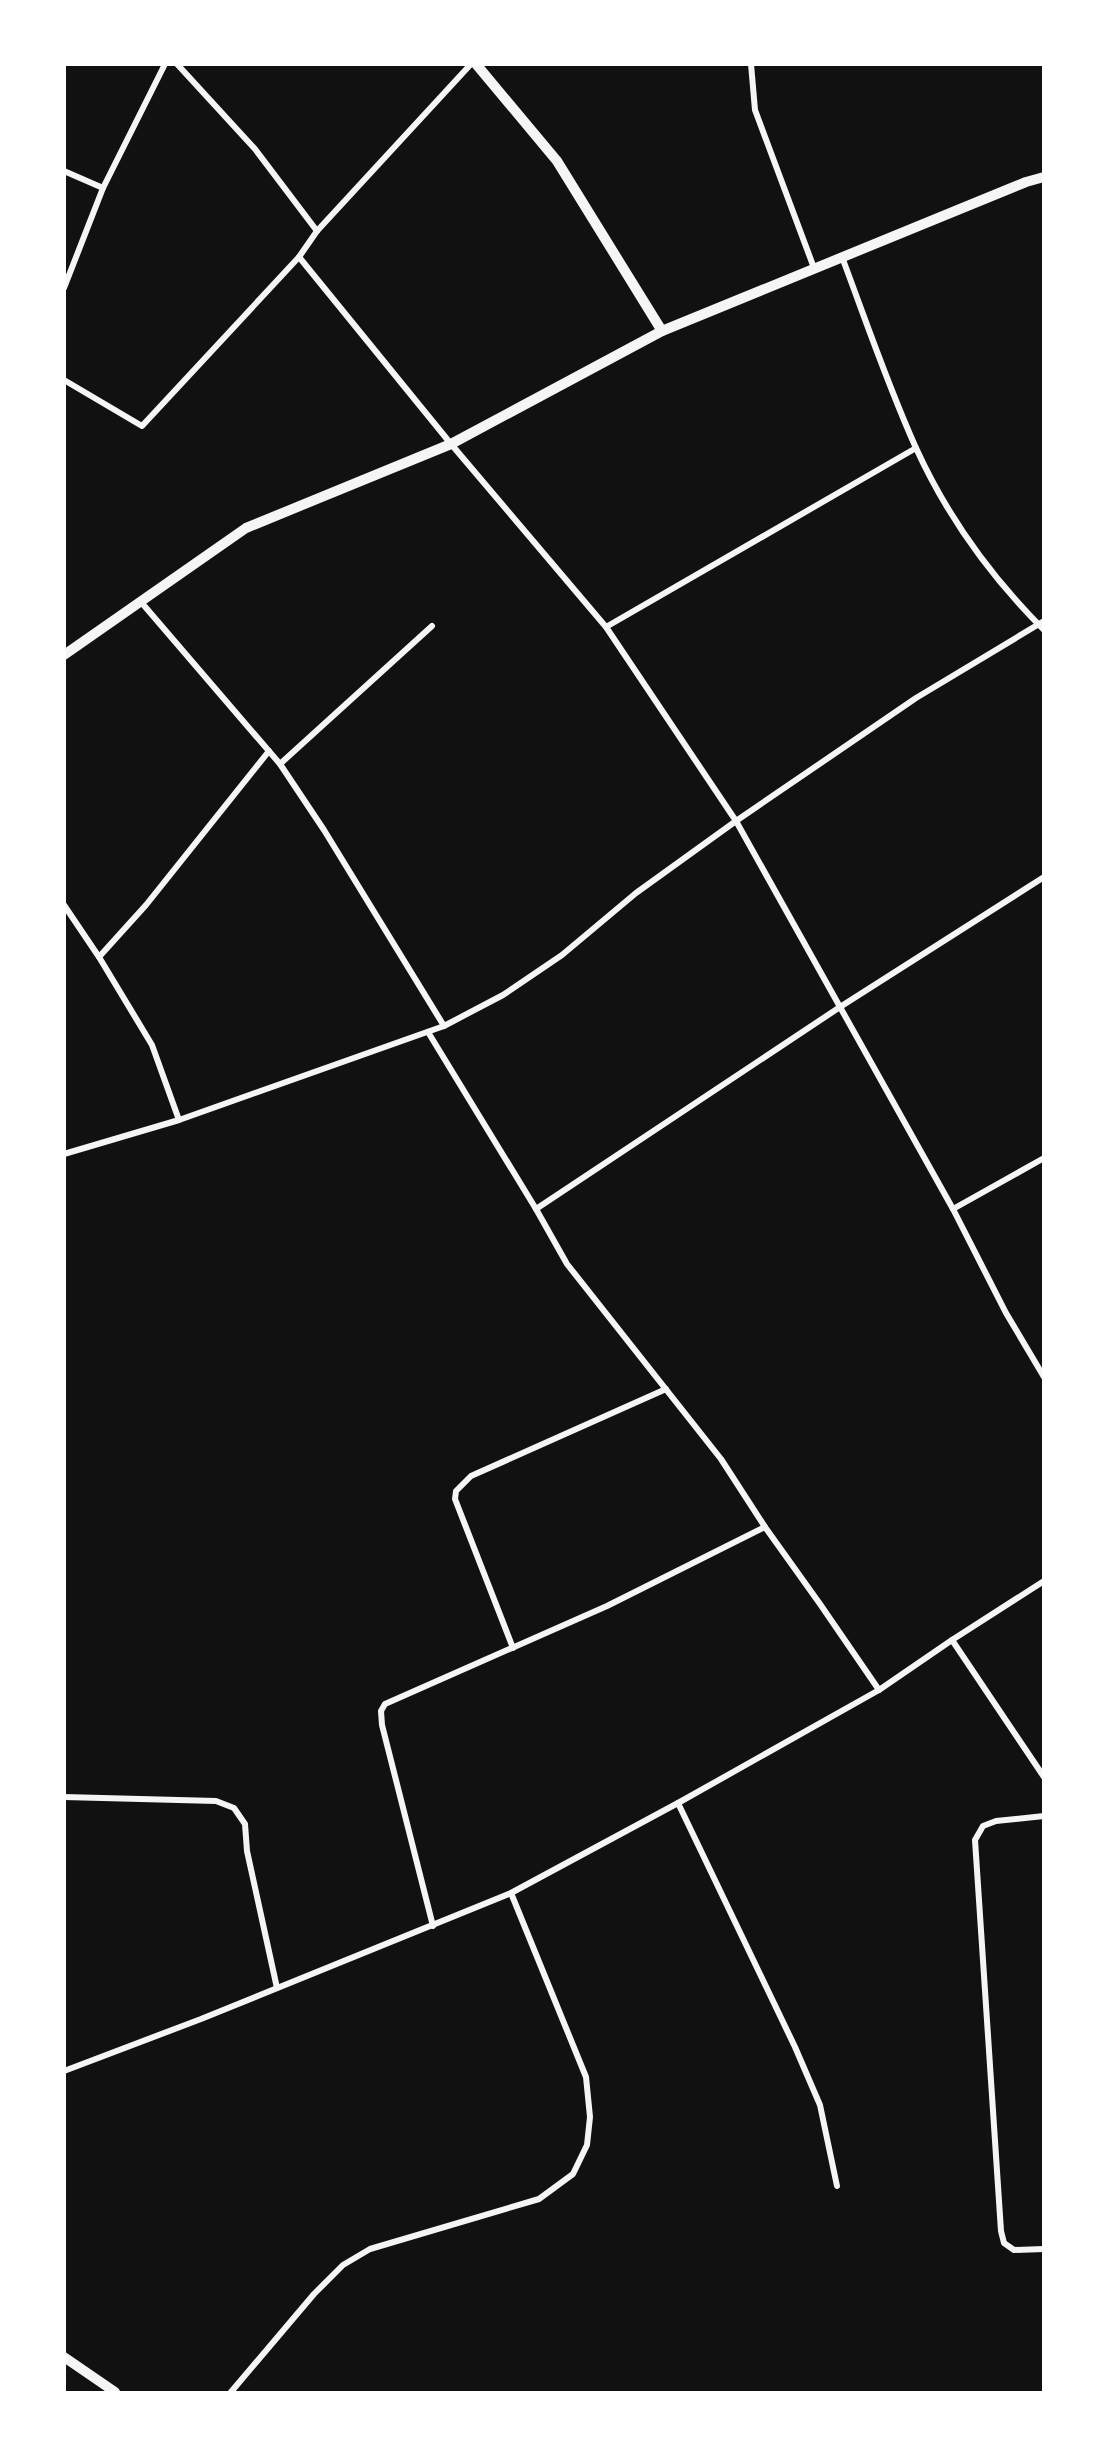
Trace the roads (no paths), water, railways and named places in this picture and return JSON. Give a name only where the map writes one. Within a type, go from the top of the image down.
[{"type":"street","points":[[64,288],[103,188],[165,64]]},
{"type":"street","points":[[177,64],[255,149],[317,231]]},
{"type":"street","points":[[64,380],[142,426],[299,257],[317,231],[474,64],[556,161],[662,331]]},
{"type":"street","points":[[751,64],[755,110],[814,268]]},
{"type":"street","points":[[64,171],[103,188]]},
{"type":"street","points":[[64,655],[246,528],[451,444],[662,331],[1026,182],[1044,177]]},
{"type":"street","points":[[299,257],[451,444],[606,627],[736,821],[953,1209],[1006,1313],[1044,1377]]},
{"type":"street","points":[[841,257],[916,448],[974,549],[1041,623],[1044,630]]},
{"type":"street","points":[[606,627],[916,448]]},
{"type":"street","points":[[141,602],[280,764],[324,830],[444,1026]]},
{"type":"street","points":[[64,1154],[179,1120],[428,1032],[502,995],[562,955],[636,893],[736,821],[916,698],[1041,623]]},
{"type":"street","points":[[280,764],[432,626]]},
{"type":"street","points":[[99,957],[146,905],[269,751]]},
{"type":"street","points":[[536,1209],[840,1007],[1044,877]]},
{"type":"street","points":[[64,905],[99,957],[152,1046],[179,1120]]},
{"type":"street","points":[[428,1032],[567,1264],[721,1459],[765,1527],[879,1690]]},
{"type":"street","points":[[953,1209],[1044,1158]]},
{"type":"street","points":[[513,1647],[455,1499],[456,1491],[471,1476],[666,1389]]},
{"type":"street","points":[[434,1926],[382,1725],[381,1711],[386,1704],[607,1606],[765,1527]]},
{"type":"street","points":[[64,2071],[277,1989],[511,1893],[678,1803],[879,1690],[951,1640],[1044,1581]]},
{"type":"street","points":[[951,1640],[1044,1777]]},
{"type":"street","points":[[64,1797],[216,1801],[234,1808],[245,1824],[248,1851],[277,1989]]},
{"type":"street","points":[[678,1803],[795,2047],[820,2105],[837,2186]]},
{"type":"street","points":[[1044,1816],[996,1821],[983,1826],[975,1840],[1001,2231],[1004,2243],[1014,2250],[1044,2249]]},
{"type":"street","points":[[231,2392],[314,2294],[343,2265],[370,2249],[539,2199],[573,2174],[587,2145],[590,2117],[586,2077],[511,1893]]},
{"type":"street","points":[[64,2357],[115,2392]]}]
